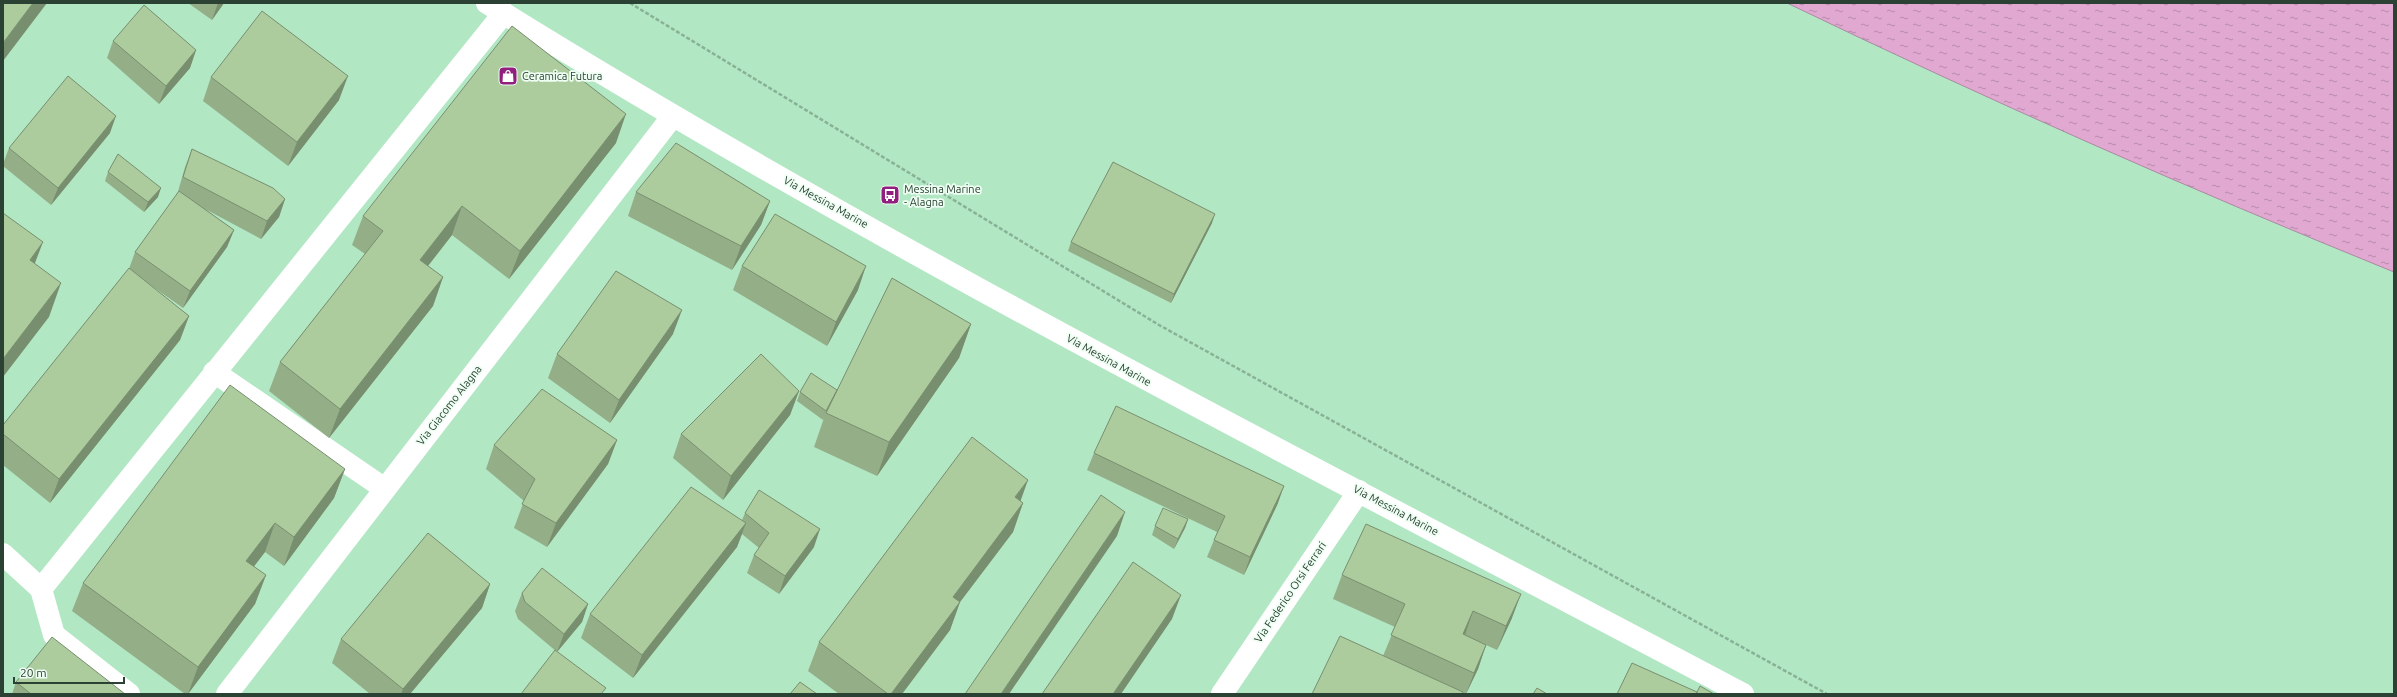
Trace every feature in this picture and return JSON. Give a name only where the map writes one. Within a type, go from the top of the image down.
[{"type":"street","name":"Via Messina Marine","points":[[496,8],[672,117],[1134,374],[1743,694]]},
{"type":"street","points":[[41,589],[214,372],[496,8]]},
{"type":"street","name":"Via Giacomo Alagna","points":[[227,694],[672,117]]},
{"type":"street","points":[[214,372],[385,489]]},
{"type":"street","name":"Via Federico Orsi Ferrari","points":[[1222,694],[1359,491]]},
{"type":"street","points":[[3,554],[41,589],[54,635],[129,694]]},
{"type":"path","points":[[630,3],[1159,325],[1827,694]]},
{"type":"water","points":[[1787,3],[2394,3],[2394,272],[2164,176],[1937,74]]},
{"type":"building","points":[[3,3],[33,3],[3,43]]},
{"type":"building","points":[[144,5],[196,50],[166,86],[113,41]]},
{"type":"building","points":[[262,11],[348,76],[297,142],[211,77]]},
{"type":"building","points":[[512,26],[626,114],[520,251],[462,206],[420,260],[443,277],[340,409],[280,362],[383,231],[363,216]]},
{"type":"building","points":[[68,76],[116,116],[58,188],[9,148]]},
{"type":"building","points":[[676,143],[770,201],[741,246],[636,192]]},
{"type":"building","points":[[192,149],[273,188],[285,199],[267,221],[183,177]]},
{"type":"building","points":[[118,154],[161,188],[148,202],[108,172]]},
{"type":"building","points":[[1113,162],[1215,214],[1174,294],[1071,242]]},
{"type":"building","points":[[179,191],[234,230],[190,291],[135,252]]},
{"type":"building","points":[[3,213],[43,242],[30,260],[61,283],[3,359]]},
{"type":"building","points":[[775,214],[866,266],[836,322],[742,266]]},
{"type":"building","points":[[129,268],[189,316],[59,479],[3,434],[3,425]]},
{"type":"building","points":[[616,271],[682,310],[619,400],[557,354]]},
{"type":"building","points":[[892,278],[971,324],[889,442],[826,413]]},
{"type":"building","points":[[761,354],[799,391],[731,476],[681,434]]},
{"type":"building","points":[[811,373],[837,390],[826,411],[800,392]]},
{"type":"building","points":[[230,385],[345,469],[294,537],[275,523],[246,561],[266,575],[198,667],[83,583]]},
{"type":"building","points":[[542,389],[617,440],[556,523],[522,504],[535,479],[494,445]]},
{"type":"building","points":[[1116,406],[1284,486],[1250,557],[1214,540],[1225,516],[1094,453]]},
{"type":"building","points":[[972,437],[1028,480],[1015,497],[1023,503],[953,597],[960,602],[891,694],[888,694],[819,642]]},
{"type":"building","points":[[691,487],[746,523],[642,655],[590,614]]},
{"type":"building","points":[[759,490],[820,529],[785,576],[754,555],[769,533],[745,513]]},
{"type":"building","points":[[1101,495],[1125,512],[1001,694],[965,694]]},
{"type":"building","points":[[1163,508],[1188,519],[1178,539],[1155,526]]},
{"type":"building","points":[[1366,524],[1521,594],[1506,626],[1473,611],[1463,634],[1486,645],[1474,673],[1391,635],[1405,604],[1342,575]]},
{"type":"building","points":[[428,533],[490,584],[403,689],[341,639]]},
{"type":"building","points":[[1133,562],[1181,595],[1113,694],[1042,694]]},
{"type":"building","points":[[542,568],[588,604],[564,634],[525,602],[522,593]]},
{"type":"building","points":[[1340,636],[1463,692],[1462,694],[1312,694]]},
{"type":"building","points":[[52,637],[125,694],[31,694],[16,682]]},
{"type":"building","points":[[555,650],[606,688],[601,694],[521,694]]},
{"type":"building","points":[[1632,663],[1697,692],[1696,694],[1617,694]]},
{"type":"building","points":[[800,682],[817,694],[790,694]]},
{"type":"building","points":[[1700,686],[1714,694],[1696,694]]},
{"type":"building","points":[[1537,688],[1547,694],[1533,694]]},
{"type":"place","name":"Ceramica Futura","points":[[508,76]]},
{"type":"place","name":"Messina Marine - Alagna","points":[[890,195]]}]
